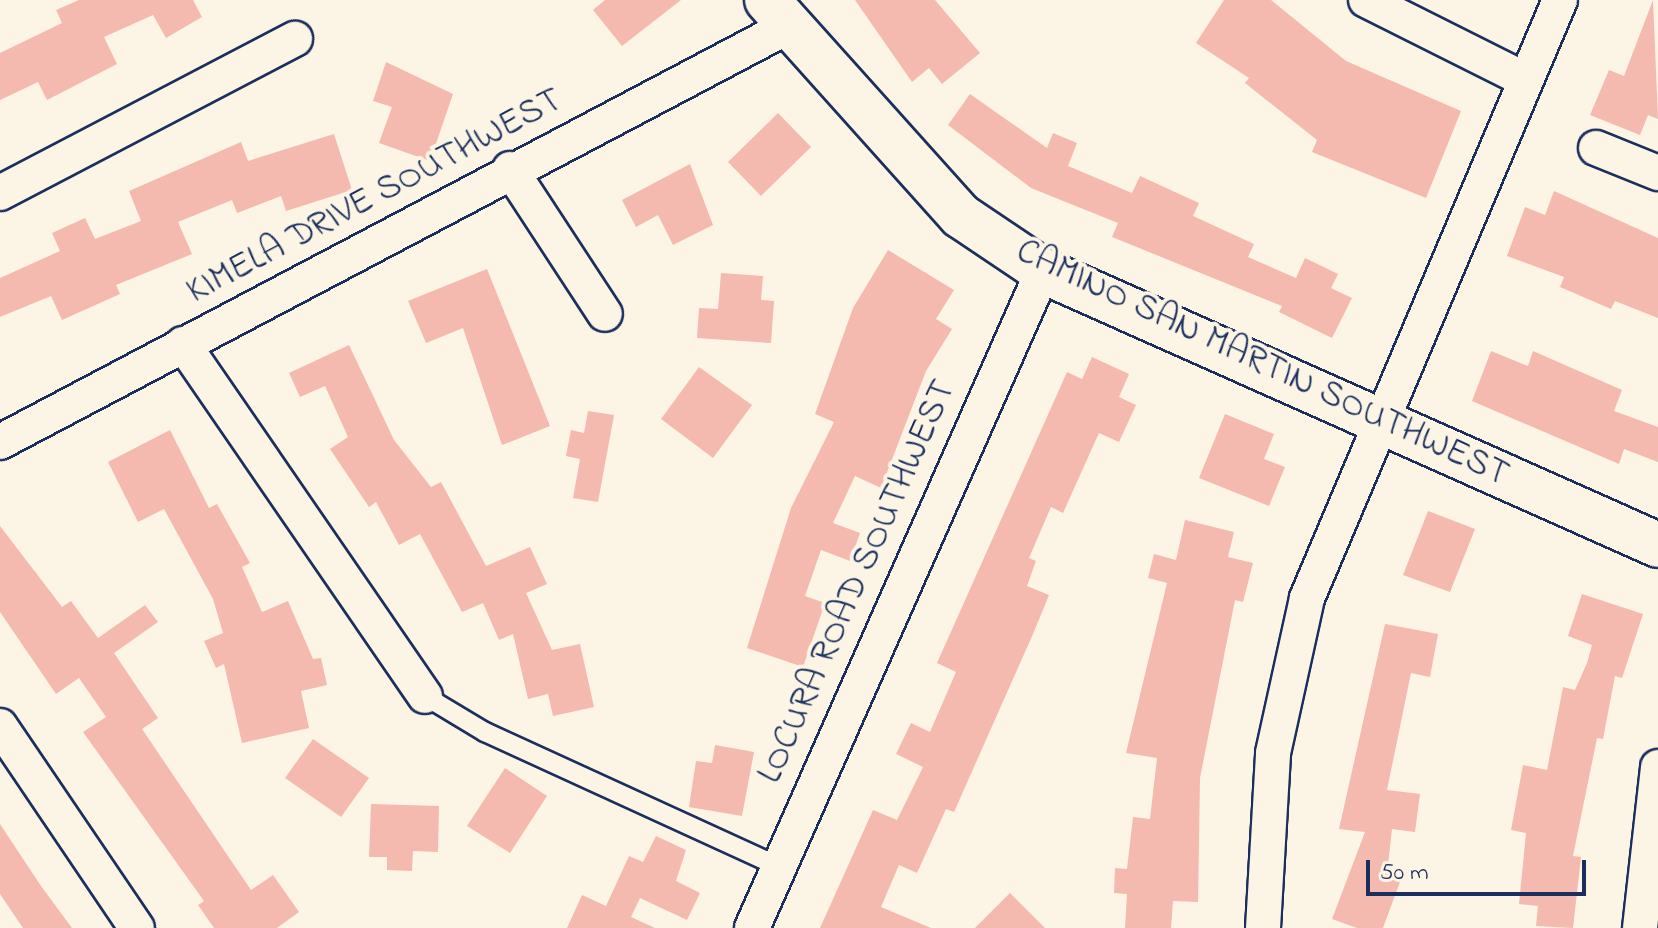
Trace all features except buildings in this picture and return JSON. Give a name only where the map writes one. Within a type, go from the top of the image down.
[{"type":"street","points":[[1366,0],[1524,79]]},
{"type":"street","points":[[1263,928],[1273,753],[1307,598],[1379,420],[1560,0]]},
{"type":"street","name":"KIMELA DRIVE SOUTHWEST","points":[[0,442],[510,169],[778,13]]},
{"type":"street","name":"CAMINO SAN MARTIN SOUTHWEST","points":[[778,13],[961,216],[1043,271],[1658,545]]},
{"type":"street","points":[[0,193],[295,39]]},
{"type":"street","points":[[1596,148],[1658,173]]},
{"type":"street","points":[[510,169],[605,314]]},
{"type":"street","name":"LOCURA ROAD SOUTHWEST","points":[[752,928],[776,865],[1043,271]]},
{"type":"street","points":[[183,344],[425,696]]},
{"type":"street","points":[[0,726],[137,928]]},
{"type":"street","points":[[1640,928],[1658,767]]},
{"type":"lane","points":[[425,696],[485,732],[776,865]]}]
